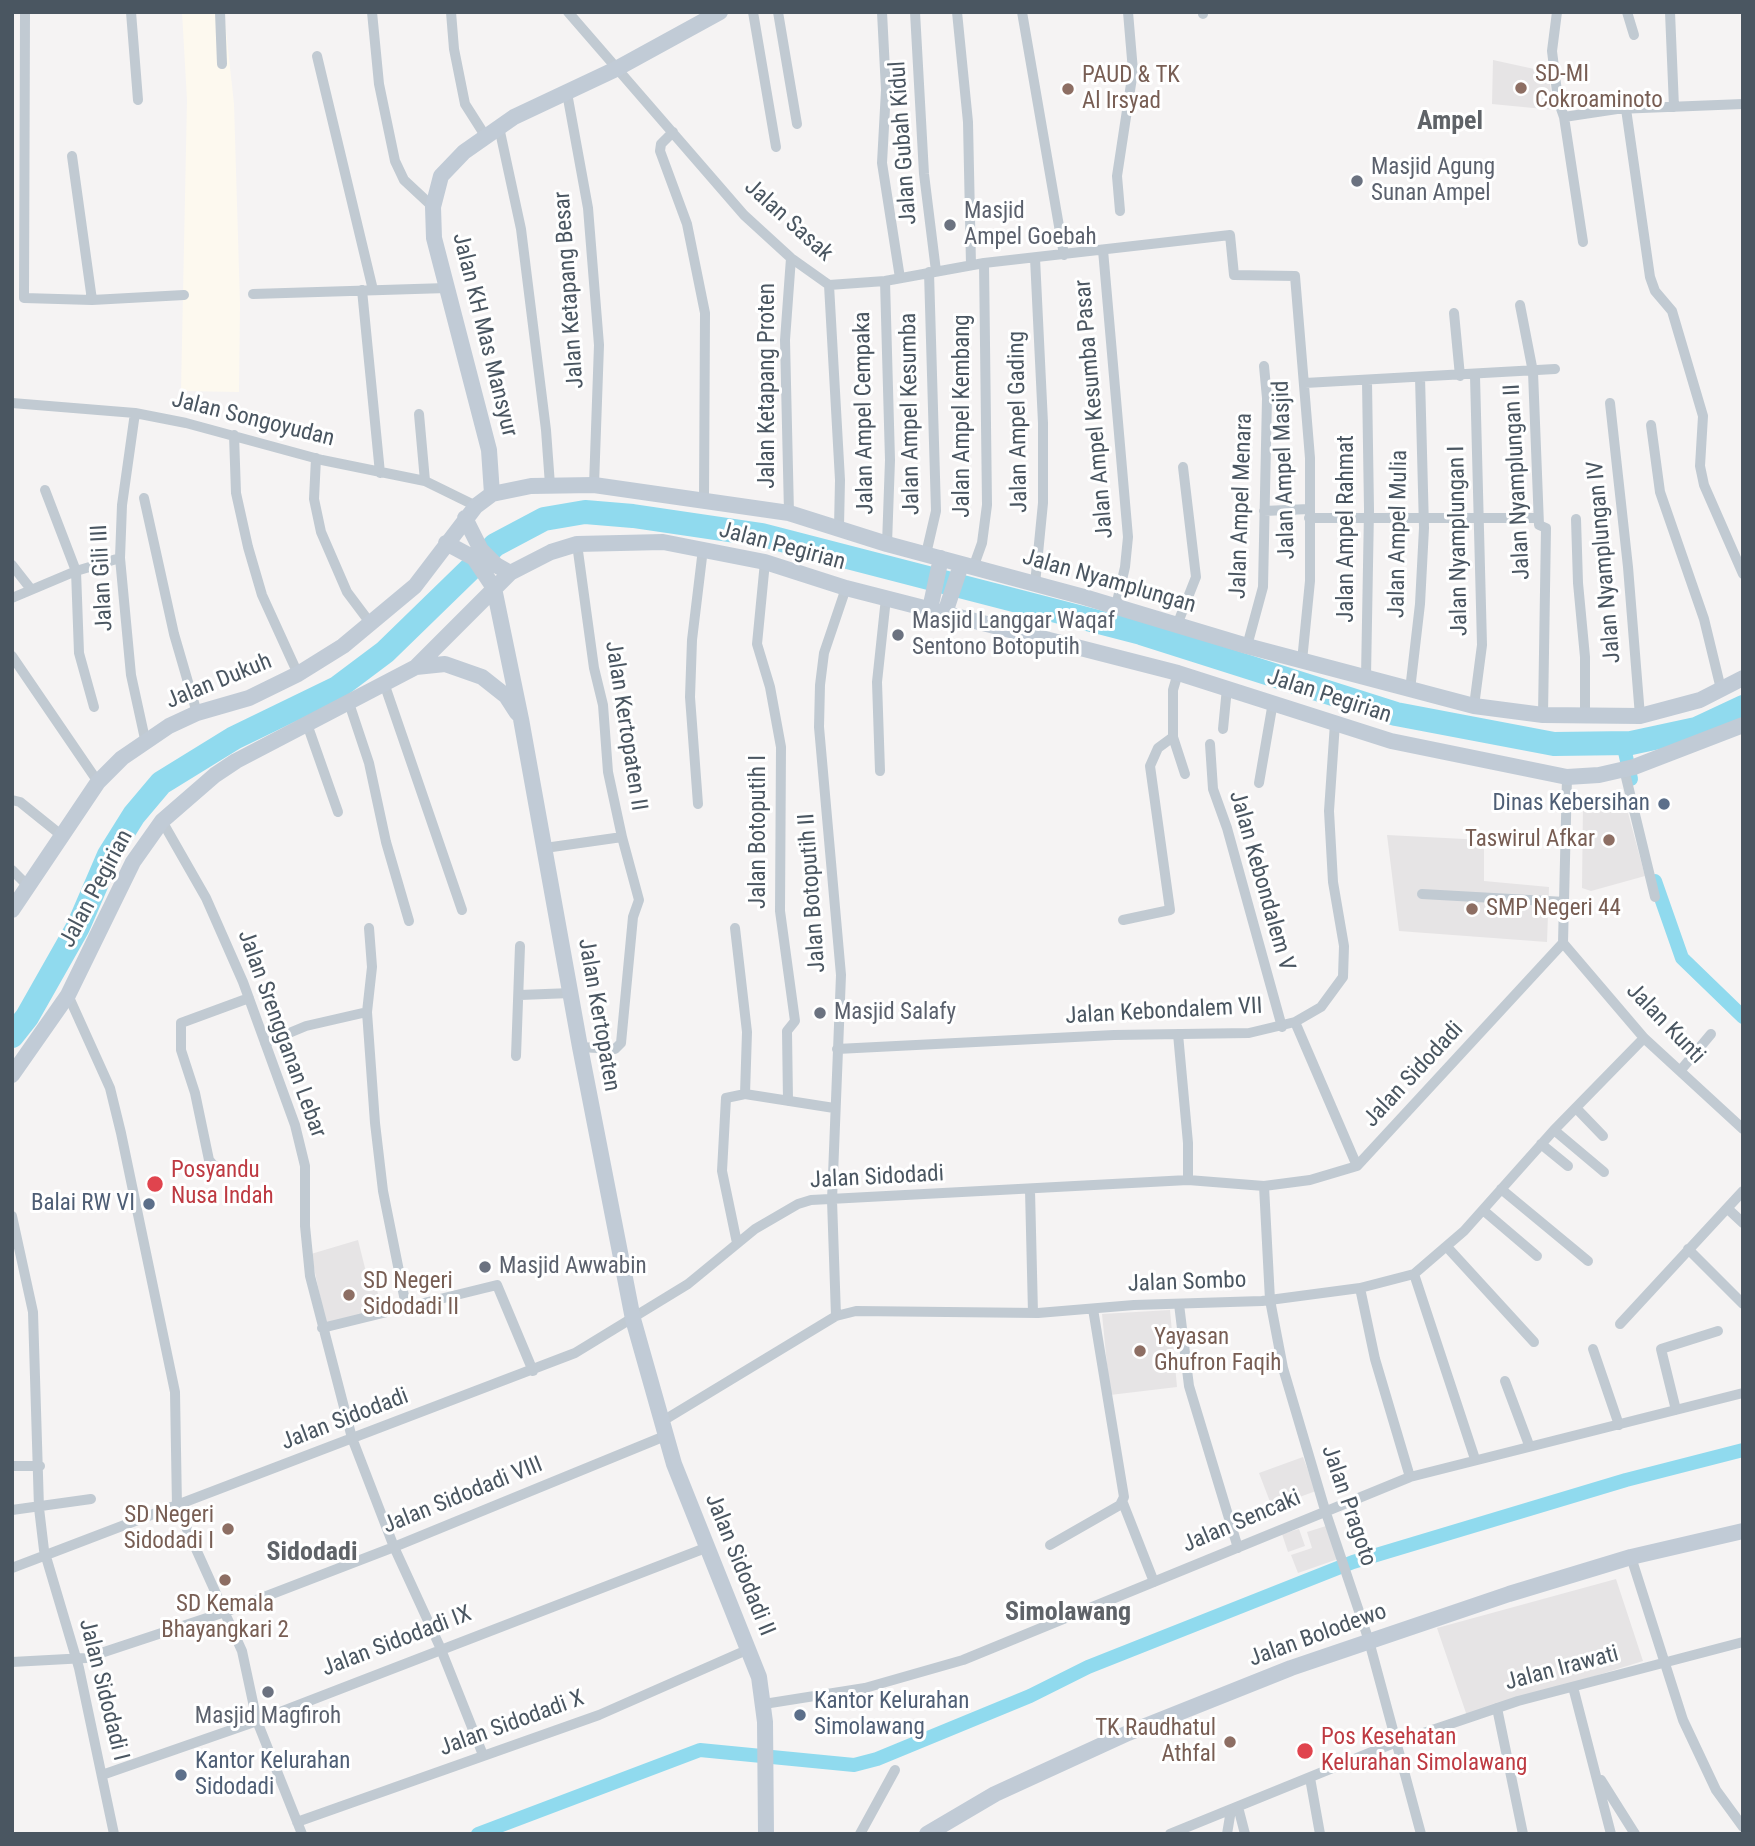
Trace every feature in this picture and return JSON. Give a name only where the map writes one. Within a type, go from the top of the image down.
[{"type":"main road","name":"Jalan KH Mas Mansyur","points":[[492,495],[489,450],[434,238],[433,207],[438,183],[446,169],[514,117],[616,69],[702,17],[720,12]]},
{"type":"main road","name":"Jalan Nyamplungan","points":[[470,512],[492,495],[550,485],[594,485],[704,498],[789,513],[964,569],[1035,584],[1410,690],[1475,706],[1543,715],[1585,718],[1640,716],[1671,710],[1743,678]]},
{"type":"main road","points":[[470,512],[474,550]]},
{"type":"main road","name":"Jalan Dukuh","points":[[12,911],[98,782],[145,739],[197,713],[248,698],[298,674],[371,624],[415,586],[470,512]]},
{"type":"main road","name":"Jalan Pegirian","points":[[12,1075],[68,995],[133,862],[162,821],[215,775],[416,667],[496,575],[577,544],[663,542],[765,562],[846,588],[886,598],[939,606],[1178,673],[1391,741],[1567,777],[1628,768],[1743,725]]},
{"type":"main road","points":[[446,543],[474,550],[496,575]]},
{"type":"main road","points":[[935,559],[939,606]]},
{"type":"main road","points":[[939,606],[964,569]]},
{"type":"main road","name":"Jalan Kertopaten","points":[[496,575],[580,1047],[633,1319]]},
{"type":"main road","name":"Jalan Kertopaten","points":[[416,667],[445,664],[482,677],[506,696],[522,719]]},
{"type":"main road","name":"Jalan Sidodadi II","points":[[633,1319],[663,1429],[749,1649],[764,1704],[766,1834]]},
{"type":"main road","name":"Jalan Bolodewo","points":[[927,1834],[995,1794],[1128,1733],[1370,1641],[1631,1557],[1743,1531]]},
{"type":"street","points":[[25,12],[24,298],[92,300],[184,295]]},
{"type":"street","points":[[131,12],[138,100]]},
{"type":"street","points":[[220,12],[222,64]]},
{"type":"street","points":[[372,12],[383,109],[395,161],[404,180],[433,207]]},
{"type":"street","points":[[451,12],[454,49],[465,104],[486,137]]},
{"type":"street","name":"Jalan Sasak","points":[[568,12],[744,215],[791,258],[830,285],[840,480],[839,527]]},
{"type":"street","points":[[753,12],[776,147]]},
{"type":"street","points":[[778,12],[797,124]]},
{"type":"street","points":[[882,12],[886,90],[882,163],[900,278]]},
{"type":"street","name":"Jalan Gubah Kidul","points":[[915,12],[923,174],[933,271]]},
{"type":"street","points":[[957,12],[968,122],[971,265]]},
{"type":"street","points":[[1022,12],[1065,256]]},
{"type":"street","points":[[1120,211],[1117,176],[1133,71],[1128,12]]},
{"type":"street","points":[[1558,12],[1552,51],[1583,242]]},
{"type":"street","points":[[1627,12],[1634,35]]},
{"type":"street","points":[[1670,12],[1674,107]]},
{"type":"street","points":[[317,56],[368,290],[380,472]]},
{"type":"street","name":"Jalan Ketapang Besar","points":[[566,93],[588,208],[599,345],[594,485]]},
{"type":"street","points":[[1564,117],[1626,109],[1743,104]]},
{"type":"street","points":[[1626,109],[1650,277],[1655,291],[1672,311],[1703,416],[1700,466],[1704,485],[1743,575]]},
{"type":"street","points":[[499,127],[521,229],[546,430],[550,485]]},
{"type":"street","points":[[673,132],[661,144],[660,151],[687,224],[705,313],[704,498]]},
{"type":"street","points":[[72,156],[92,300]]},
{"type":"street","name":"Jalan Ampel Masjid","points":[[1102,250],[1230,235],[1234,275],[1295,276],[1310,458],[1310,581],[1302,661]]},
{"type":"street","points":[[830,285],[885,281],[984,263],[1102,250]]},
{"type":"street","name":"Jalan Ampel Kesumba Pasar","points":[[1102,250],[1128,537],[1116,606]]},
{"type":"street","name":"Jalan Ketapang Proten","points":[[789,513],[785,340],[791,258]]},
{"type":"street","name":"Jalan Ampel Gading","points":[[1035,258],[1043,503],[1035,584]]},
{"type":"street","name":"Jalan Ampel Kembang","points":[[964,569],[982,543],[987,505],[984,263]]},
{"type":"street","name":"Jalan Ampel Kesumba","points":[[933,271],[935,559]]},
{"type":"street","name":"Jalan Ampel Cempaka","points":[[885,281],[890,460],[887,544]]},
{"type":"street","points":[[253,294],[447,288]]},
{"type":"street","name":"Jalan Nyamplungan II","points":[[1520,305],[1533,372],[1538,518],[1539,525],[1546,528],[1543,715]]},
{"type":"street","points":[[1454,313],[1460,376]]},
{"type":"street","name":"Jalan Ampel Menara","points":[[1247,646],[1261,603],[1267,398],[1264,366]]},
{"type":"street","points":[[1305,383],[1475,376],[1556,369]]},
{"type":"street","name":"Jalan Nyamplungan I","points":[[1475,376],[1481,519],[1482,645],[1475,706]]},
{"type":"street","name":"Jalan Ampel Mulia","points":[[1410,690],[1420,604],[1424,518],[1420,377]]},
{"type":"street","name":"Jalan Ampel Rahmat","points":[[1366,677],[1367,382]]},
{"type":"street","name":"Jalan Songoyudan","points":[[12,403],[135,413],[234,435],[316,458],[425,481],[470,512]]},
{"type":"street","name":"Jalan Nyamplungan IV","points":[[1610,403],[1628,567],[1640,716]]},
{"type":"street","name":"Jalan Gili III","points":[[135,413],[122,505],[120,558],[131,675],[145,739]]},
{"type":"street","points":[[419,414],[425,481]]},
{"type":"street","points":[[1651,425],[1660,492],[1704,619],[1721,689]]},
{"type":"street","points":[[234,435],[236,493],[248,548],[262,595],[298,674]]},
{"type":"street","points":[[316,458],[314,499],[321,532],[347,592],[371,624]]},
{"type":"street","points":[[1177,625],[1196,577],[1183,467]]},
{"type":"street","points":[[45,490],[76,570],[79,653],[94,707]]},
{"type":"street","points":[[144,498],[174,634],[197,713]]},
{"type":"street","points":[[1264,511],[1368,520],[1538,518]]},
{"type":"street","points":[[1576,519],[1578,583],[1585,657],[1585,718]]},
{"type":"street","name":"Jalan Kertopaten II","points":[[545,848],[622,836],[608,772],[603,705],[594,668],[577,544]]},
{"type":"street","points":[[698,804],[690,697],[692,640],[703,549]]},
{"type":"street","points":[[12,598],[76,570],[120,558]]},
{"type":"street","name":"Jalan Botoputih I","points":[[765,562],[757,644],[770,687],[781,747],[780,922],[795,1021],[787,1031],[788,1101]]},
{"type":"street","points":[[12,565],[30,588]]},
{"type":"street","name":"Jalan Botoputih II","points":[[836,1316],[832,1200],[841,975],[819,727],[820,685],[825,646],[846,588]]},
{"type":"street","points":[[880,771],[877,682],[886,598]]},
{"type":"street","points":[[12,656],[98,782]]},
{"type":"street","points":[[1178,673],[1173,690],[1173,737],[1185,774]]},
{"type":"street","points":[[385,686],[462,910]]},
{"type":"street","points":[[1223,729],[1227,688]]},
{"type":"street","points":[[1259,783],[1273,702]]},
{"type":"street","points":[[349,703],[369,762],[390,861],[409,921]]},
{"type":"street","name":"Jalan Kebondalem VII","points":[[837,1049],[1178,1034],[1215,1035],[1282,1027],[1321,1007],[1343,977],[1344,946],[1333,882],[1329,811],[1335,723]]},
{"type":"street","points":[[307,724],[338,812]]},
{"type":"street","points":[[1123,920],[1170,910],[1150,766],[1158,748],[1173,737]]},
{"type":"street","name":"Jalan Kebondalem V","points":[[1210,744],[1213,789],[1223,815],[1282,1027]]},
{"type":"street","points":[[1628,768],[1655,897]]},
{"type":"street","points":[[1563,943],[1567,777]]},
{"type":"street","points":[[12,800],[20,802],[61,835]]},
{"type":"street","name":"Jalan Srengganan Lebar","points":[[162,821],[206,898],[265,1043],[303,1151],[306,1249],[322,1328],[352,1438],[394,1547],[440,1647],[483,1755]]},
{"type":"street","points":[[580,1047],[615,1049],[621,1043],[633,917],[639,900],[622,836]]},
{"type":"street","points":[[12,870],[28,886]]},
{"type":"street","points":[[1422,894],[1565,902]]},
{"type":"street","points":[[369,928],[372,967],[367,1012],[383,1191],[406,1306]]},
{"type":"street","points":[[735,928],[747,1032],[745,1094]]},
{"type":"street","name":"Jalan Kunti","points":[[1563,943],[1644,1038],[1743,1129]]},
{"type":"street","name":"Jalan Sidodadi","points":[[12,1568],[575,1353],[688,1284],[737,1243],[782,1211],[811,1200],[1188,1180],[1264,1185],[1310,1180],[1357,1166],[1563,943]]},
{"type":"street","points":[[516,1056],[520,946]]},
{"type":"street","points":[[520,995],[571,993]]},
{"type":"street","points":[[68,995],[110,1088],[121,1133],[175,1392],[177,1507],[248,1666],[257,1721],[302,1834]]},
{"type":"street","points":[[234,1170],[214,1166],[209,1160],[195,1093],[181,1049],[181,1023],[248,999]]},
{"type":"street","points":[[265,1043],[306,1026],[367,1012]]},
{"type":"street","points":[[1295,1022],[1357,1166]]},
{"type":"street","points":[[1178,1034],[1188,1143],[1188,1180]]},
{"type":"street","points":[[1680,1071],[1711,1034]]},
{"type":"street","name":"Jalan Sombo","points":[[663,1429],[836,1316],[876,1310],[906,1313],[1033,1313],[1270,1300],[1360,1288],[1414,1274],[1447,1247],[1554,1130],[1644,1038]]},
{"type":"street","points":[[737,1243],[722,1171],[724,1103],[731,1095],[745,1094],[834,1108]]},
{"type":"street","points":[[1577,1108],[1603,1136]]},
{"type":"street","points":[[1554,1130],[1604,1172]]},
{"type":"street","points":[[1541,1144],[1568,1166]]},
{"type":"street","name":"Jalan Pragoto","points":[[1264,1185],[1270,1300],[1293,1408],[1370,1641],[1394,1743],[1421,1834]]},
{"type":"street","points":[[1501,1189],[1588,1261]]},
{"type":"street","points":[[1030,1190],[1033,1313]]},
{"type":"street","points":[[1620,1324],[1743,1191]]},
{"type":"street","points":[[1727,1209],[1743,1223]]},
{"type":"street","points":[[1483,1210],[1537,1256]]},
{"type":"street","name":"Jalan Sidodadi I","points":[[12,1216],[33,1312],[40,1466],[39,1508],[45,1557],[76,1659],[114,1834]]},
{"type":"street","points":[[1447,1247],[1534,1342]]},
{"type":"street","points":[[1688,1249],[1743,1304]]},
{"type":"street","points":[[1414,1274],[1475,1459]]},
{"type":"street","points":[[322,1328],[497,1286],[533,1371]]},
{"type":"street","points":[[1360,1288],[1375,1359],[1410,1476]]},
{"type":"street","points":[[1179,1304],[1189,1386],[1219,1496],[1238,1548]]},
{"type":"street","points":[[1093,1309],[1122,1503],[1154,1582]]},
{"type":"street","points":[[1676,1410],[1661,1349],[1718,1331]]},
{"type":"street","points":[[1592,1349],[1619,1425]]},
{"type":"street","points":[[1505,1381],[1529,1445]]},
{"type":"street","name":"Jalan Sencaki","points":[[764,1704],[865,1688],[963,1660],[1410,1476],[1743,1393]]},
{"type":"street","name":"Jalan Sidodadi VIII","points":[[12,1662],[76,1659],[225,1612],[394,1547],[663,1429]]},
{"type":"street","points":[[12,1466],[40,1466]]},
{"type":"street","points":[[12,1510],[91,1499]]},
{"type":"street","points":[[1050,1545],[1122,1503]]},
{"type":"street","name":"Jalan Sidodadi IX","points":[[102,1775],[257,1721],[440,1647],[708,1547]]},
{"type":"street","points":[[1631,1557],[1683,1720],[1707,1773],[1729,1811],[1743,1827]]},
{"type":"street","name":"Jalan Irawati","points":[[1170,1834],[1394,1743],[1497,1708],[1743,1642]]},
{"type":"street","name":"Jalan Sidodadi X","points":[[297,1822],[599,1715],[749,1649]]},
{"type":"street","points":[[1573,1687],[1611,1834]]},
{"type":"street","points":[[1497,1708],[1523,1834]]},
{"type":"street","points":[[1594,1769],[1635,1834]]},
{"type":"street","points":[[860,1834],[895,1770]]},
{"type":"street","points":[[1310,1778],[1320,1834]]},
{"type":"street","points":[[1227,1834],[1235,1808]]},
{"type":"street","points":[[1235,1808],[1245,1834]]},
{"type":"shaded area","points":[[182,12],[224,12],[234,104],[240,304],[239,392],[181,391],[187,100]]},
{"type":"shaded area","name":"SD-MI Cokroaminoto","points":[[1493,60],[1548,72],[1554,110],[1492,104]]},
{"type":"shaded area","name":"Taswirul Afkar","points":[[1624,798],[1645,876],[1591,891],[1582,888],[1583,804]]},
{"type":"shaded area","name":"SMP Negeri 44","points":[[1387,835],[1484,840],[1484,881],[1549,887],[1547,942],[1399,931]]},
{"type":"shaded area","name":"SD Negeri Sidodadi II","points":[[358,1240],[368,1280],[374,1279],[382,1309],[326,1324],[311,1254]]},
{"type":"shaded area","name":"Yayasan Ghufron Faqih","points":[[1170,1310],[1177,1387],[1110,1395],[1102,1314]]},
{"type":"shaded area","points":[[1303,1457],[1316,1491],[1272,1507],[1259,1473]]},
{"type":"shaded area","points":[[1326,1526],[1338,1559],[1298,1573],[1291,1555],[1312,1548],[1307,1532]]},
{"type":"shaded area","points":[[1299,1529],[1305,1546],[1288,1552],[1282,1534]]},
{"type":"shaded area","points":[[1616,1579],[1643,1661],[1467,1716],[1437,1628]]},
{"type":"waterway","points":[[12,1036],[27,1017],[78,927],[109,855],[134,815],[161,783],[234,738],[337,688],[385,652],[495,545],[544,519],[585,512],[633,516],[762,535],[1141,633],[1396,714],[1554,744],[1631,743],[1696,729],[1743,707]]},
{"type":"waterway","points":[[1623,743],[1631,779]]},
{"type":"waterway","points":[[1655,881],[1682,958],[1743,1017]]},
{"type":"waterway","points":[[478,1834],[700,1750],[854,1765],[877,1759],[1030,1696],[1088,1667],[1353,1562],[1626,1480],[1743,1450]]},
{"type":"place","name":"SD-MI Cokroaminoto","points":[[1521,88]]},
{"type":"place","name":"PAUD & TK Al Irsyad","points":[[1068,89]]},
{"type":"place","name":"Masjid Agung Sunan Ampel","points":[[1357,181]]},
{"type":"place","name":"Masjid Ampel Goebah","points":[[950,225]]},
{"type":"place","name":"Masjid Langgar Waqaf Sentono Botoputih","points":[[898,635]]},
{"type":"place","name":"Dinas Kebersihan","points":[[1664,804]]},
{"type":"place","name":"Taswirul Afkar","points":[[1609,840]]},
{"type":"place","name":"SMP Negeri 44","points":[[1472,909]]},
{"type":"place","name":"Masjid Salafy","points":[[820,1013]]},
{"type":"place","name":"Posyandu Nusa Indah","points":[[155,1184]]},
{"type":"place","name":"Balai RW VI","points":[[149,1204]]},
{"type":"place","name":"Masjid Awwabin","points":[[485,1267]]},
{"type":"place","name":"SD Negeri Sidodadi II","points":[[349,1295]]},
{"type":"place","name":"Yayasan Ghufron Faqih","points":[[1140,1351]]},
{"type":"place","name":"SD Negeri Sidodadi I","points":[[228,1529]]},
{"type":"place","name":"SD Kemala Bhayangkari 2","points":[[225,1580]]},
{"type":"place","name":"Masjid Magfiroh","points":[[268,1692]]},
{"type":"place","name":"Kantor Kelurahan Simolawang","points":[[800,1715]]},
{"type":"place","name":"TK Raudhatul Athfal","points":[[1230,1742]]},
{"type":"place","name":"Pos Kesehatan Kelurahan Simolawang","points":[[1305,1751]]},
{"type":"place","name":"Kantor Kelurahan Sidodadi","points":[[181,1775]]},
{"type":"district","name":"Ampel","points":[[1450,122]]},
{"type":"district","name":"Sidodadi","points":[[312,1553]]},
{"type":"district","name":"Simolawang","points":[[1068,1613]]}]
